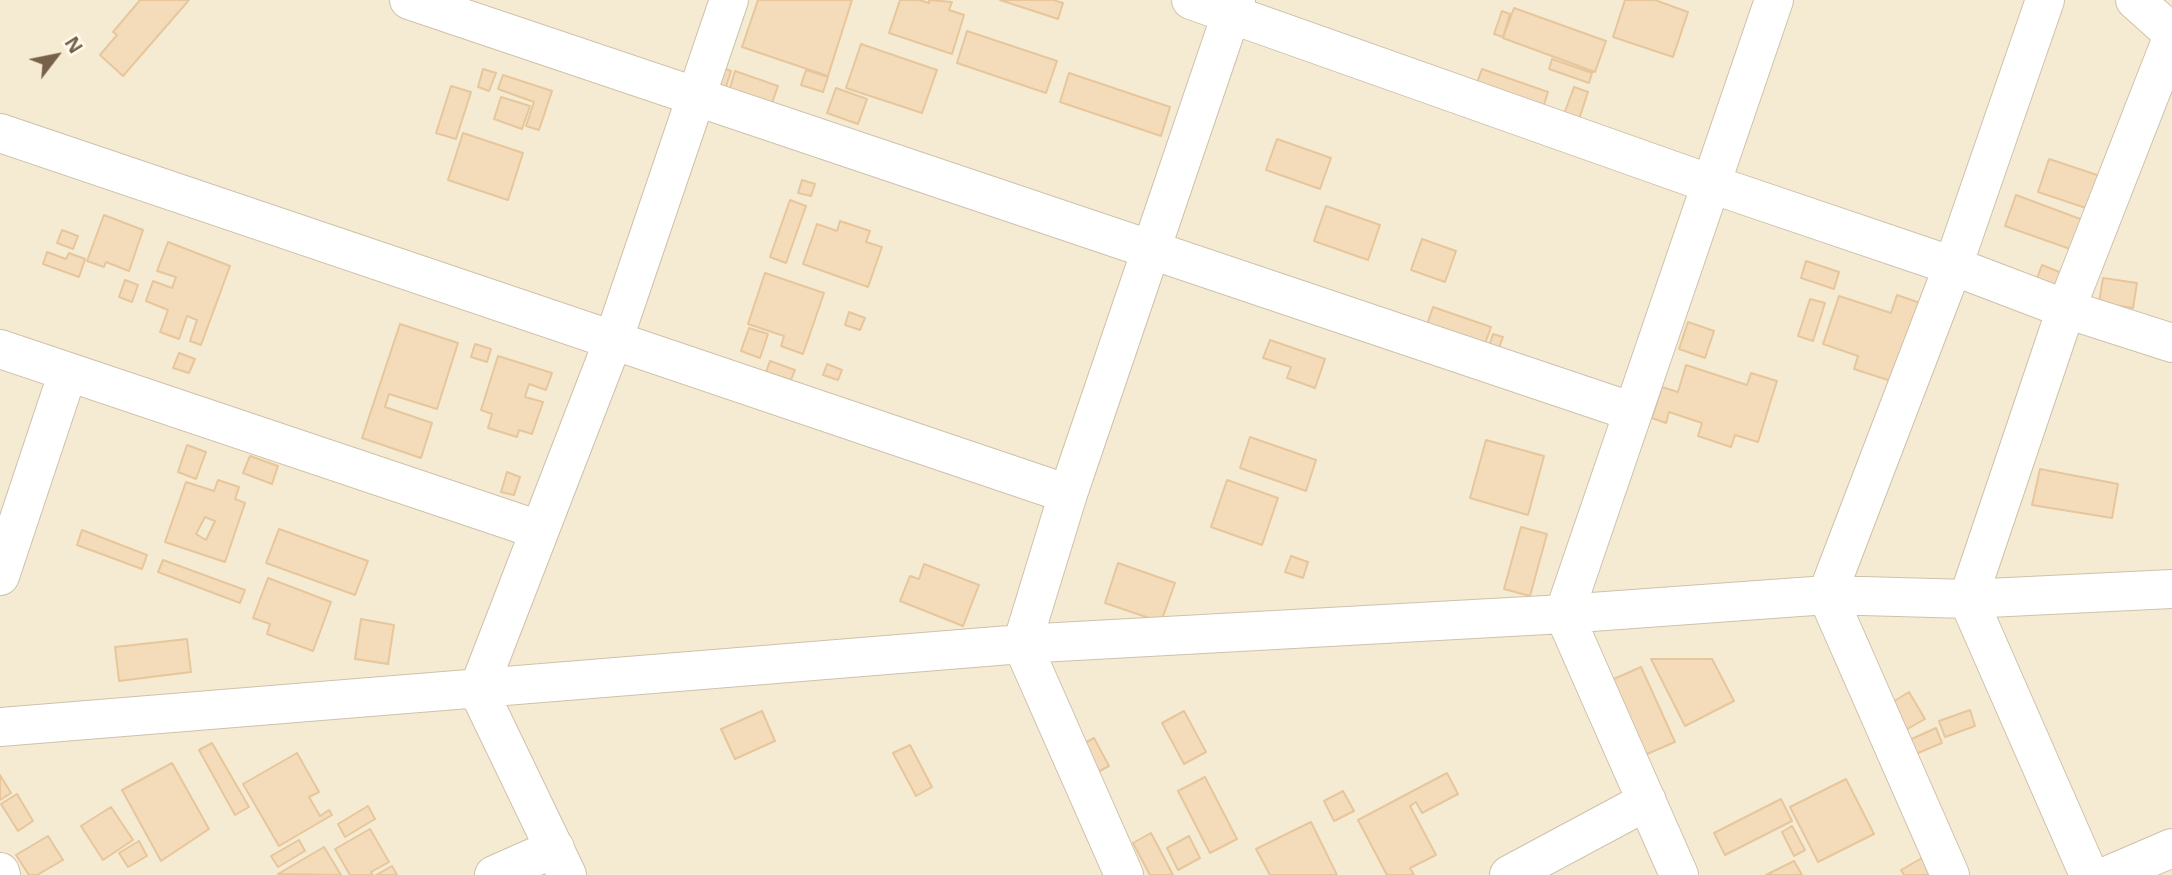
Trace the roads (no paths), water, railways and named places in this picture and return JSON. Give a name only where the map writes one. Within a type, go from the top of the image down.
[{"type":"street","points":[[409,0],[1633,412]]},
{"type":"street","points":[[494,875],[561,862],[478,690],[613,341],[729,0]]},
{"type":"street","points":[[1191,0],[1233,7],[1711,184],[1953,265],[2066,309],[2172,343]]},
{"type":"street","points":[[1679,875],[1564,614],[1774,0]]},
{"type":"street","points":[[1950,875],[1827,595],[1953,265],[2045,0]]},
{"type":"street","points":[[2135,0],[2172,33]]},
{"type":"street","points":[[1124,875],[1022,644],[1068,494],[1233,7]]},
{"type":"street","points":[[2089,875],[1968,599],[2066,309],[2172,38]]},
{"type":"street","points":[[0,133],[1068,494]]},
{"type":"street","points":[[0,349],[539,530]]},
{"type":"street","points":[[0,576],[68,373]]},
{"type":"street","points":[[0,727],[1022,644],[1564,614],[1827,595],[1968,599],[2172,590]]},
{"type":"street","points":[[1509,875],[1647,801]]},
{"type":"street","points":[[2109,875],[2172,848]]}]
